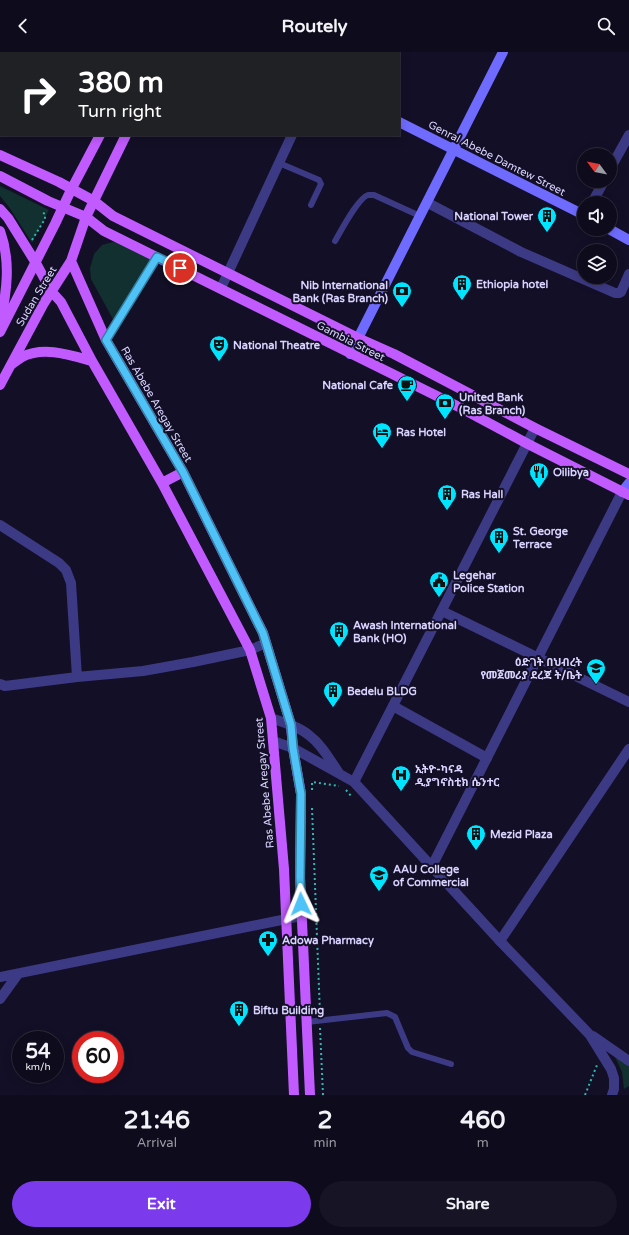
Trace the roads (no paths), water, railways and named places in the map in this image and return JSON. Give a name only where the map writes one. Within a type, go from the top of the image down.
[{"type":"main road","points":[[350,354],[503,52]]},
{"type":"main road","name":"Genral Abebe Damtew Street","points":[[400,122],[577,211]]},
{"type":"main road","name":"Sudan Street","points":[[0,332],[99,136]]},
{"type":"main road","name":"Sudan Street","points":[[0,385],[51,291],[71,262],[86,217],[126,136]]},
{"type":"main road","name":"Gambia Street","points":[[0,155],[94,200],[113,216],[358,338],[394,354],[535,428],[629,474]]},
{"type":"main road","name":"Gambia Street","points":[[0,176],[48,201],[64,206],[86,217],[104,231],[461,408],[528,444],[626,493]]},
{"type":"main road","name":"Ras Abebe Aregay Street","points":[[0,209],[8,218],[36,263],[51,291],[61,302],[92,361],[162,483],[250,650],[271,718],[284,869],[285,919],[294,1095]]},
{"type":"main road","points":[[0,231],[7,262],[7,284],[0,322]]},
{"type":"main road","points":[[617,233],[629,240]]},
{"type":"main road","name":"Ras Abebe Aregay Street","points":[[71,262],[106,340],[183,472],[263,633],[291,725],[293,748],[301,794],[301,916],[310,1095]]},
{"type":"main road","points":[[10,366],[22,357],[38,352],[55,352],[92,361]]},
{"type":"main road","points":[[162,483],[183,472]]},
{"type":"main road","points":[[626,493],[629,483]]},
{"type":"street","points":[[617,157],[629,134]]},
{"type":"street","points":[[221,288],[292,136]]},
{"type":"street","points":[[428,202],[521,252],[610,291],[621,292],[629,274]]},
{"type":"street","points":[[354,782],[535,428]]},
{"type":"street","points":[[432,866],[538,658],[626,493]]},
{"type":"street","points":[[0,525],[59,563],[66,570],[71,584],[77,677]]},
{"type":"street","points":[[442,611],[629,702]]},
{"type":"street","points":[[0,684],[5,686],[143,671],[250,650],[266,643]]},
{"type":"street","points":[[393,706],[487,758]]},
{"type":"street","points":[[271,718],[291,725],[310,736],[323,750],[340,774]]},
{"type":"street","points":[[273,740],[293,748],[354,782],[500,941],[590,1035],[611,1069],[614,1078],[614,1089],[612,1095]]},
{"type":"street","points":[[500,941],[629,749]]},
{"type":"street","points":[[0,977],[301,916]]},
{"type":"street","points":[[0,999],[18,974]]},
{"type":"street","points":[[590,1035],[629,1061]]},
{"type":"lane","points":[[279,163],[319,180],[321,184],[311,205]]},
{"type":"lane","points":[[335,241],[358,203],[364,197],[369,195],[374,195],[420,216]]},
{"type":"lane","points":[[106,340],[157,257]]},
{"type":"lane","points":[[307,1022],[387,1013],[395,1017],[408,1048],[412,1052],[451,1064]]},
{"type":"place","name":"National Tower","points":[[547,233]]},
{"type":"place","name":"Ethiopia hotel","points":[[462,301]]},
{"type":"place","name":"Nib International Bank (Ras Branch)","points":[[402,308]]},
{"type":"place","name":"National Theatre","points":[[219,362]]},
{"type":"place","name":"National Cafe","points":[[407,402]]},
{"type":"place","name":"United Bank (Ras Branch)","points":[[445,420]]},
{"type":"place","name":"Ras Hotel","points":[[382,449]]},
{"type":"place","name":"Oilibya","points":[[539,489]]},
{"type":"place","name":"Ras Hall","points":[[447,511]]},
{"type":"place","name":"St. George Terrace","points":[[499,554]]},
{"type":"place","name":"Legehar Police Station","points":[[439,598]]},
{"type":"place","name":"Awash International Bank (HO)","points":[[339,648]]},
{"type":"place","name":"ዕድገት በህብረት የመጀመሪያ ደረጃ ት/ቤት","points":[[596,685]]},
{"type":"place","name":"Bedelu BLDG","points":[[333,708]]},
{"type":"place","name":"ኢትዮ-ካናዳ ዲያግኖስቲክ ሴንተር","points":[[401,792]]},
{"type":"place","name":"Mezid Plaza","points":[[476,851]]},
{"type":"place","name":"AAU College of Commercial","points":[[379,892]]},
{"type":"place","name":"Adowa Pharmacy","points":[[268,957]]},
{"type":"place","name":"Biftu Building","points":[[239,1027]]}]
